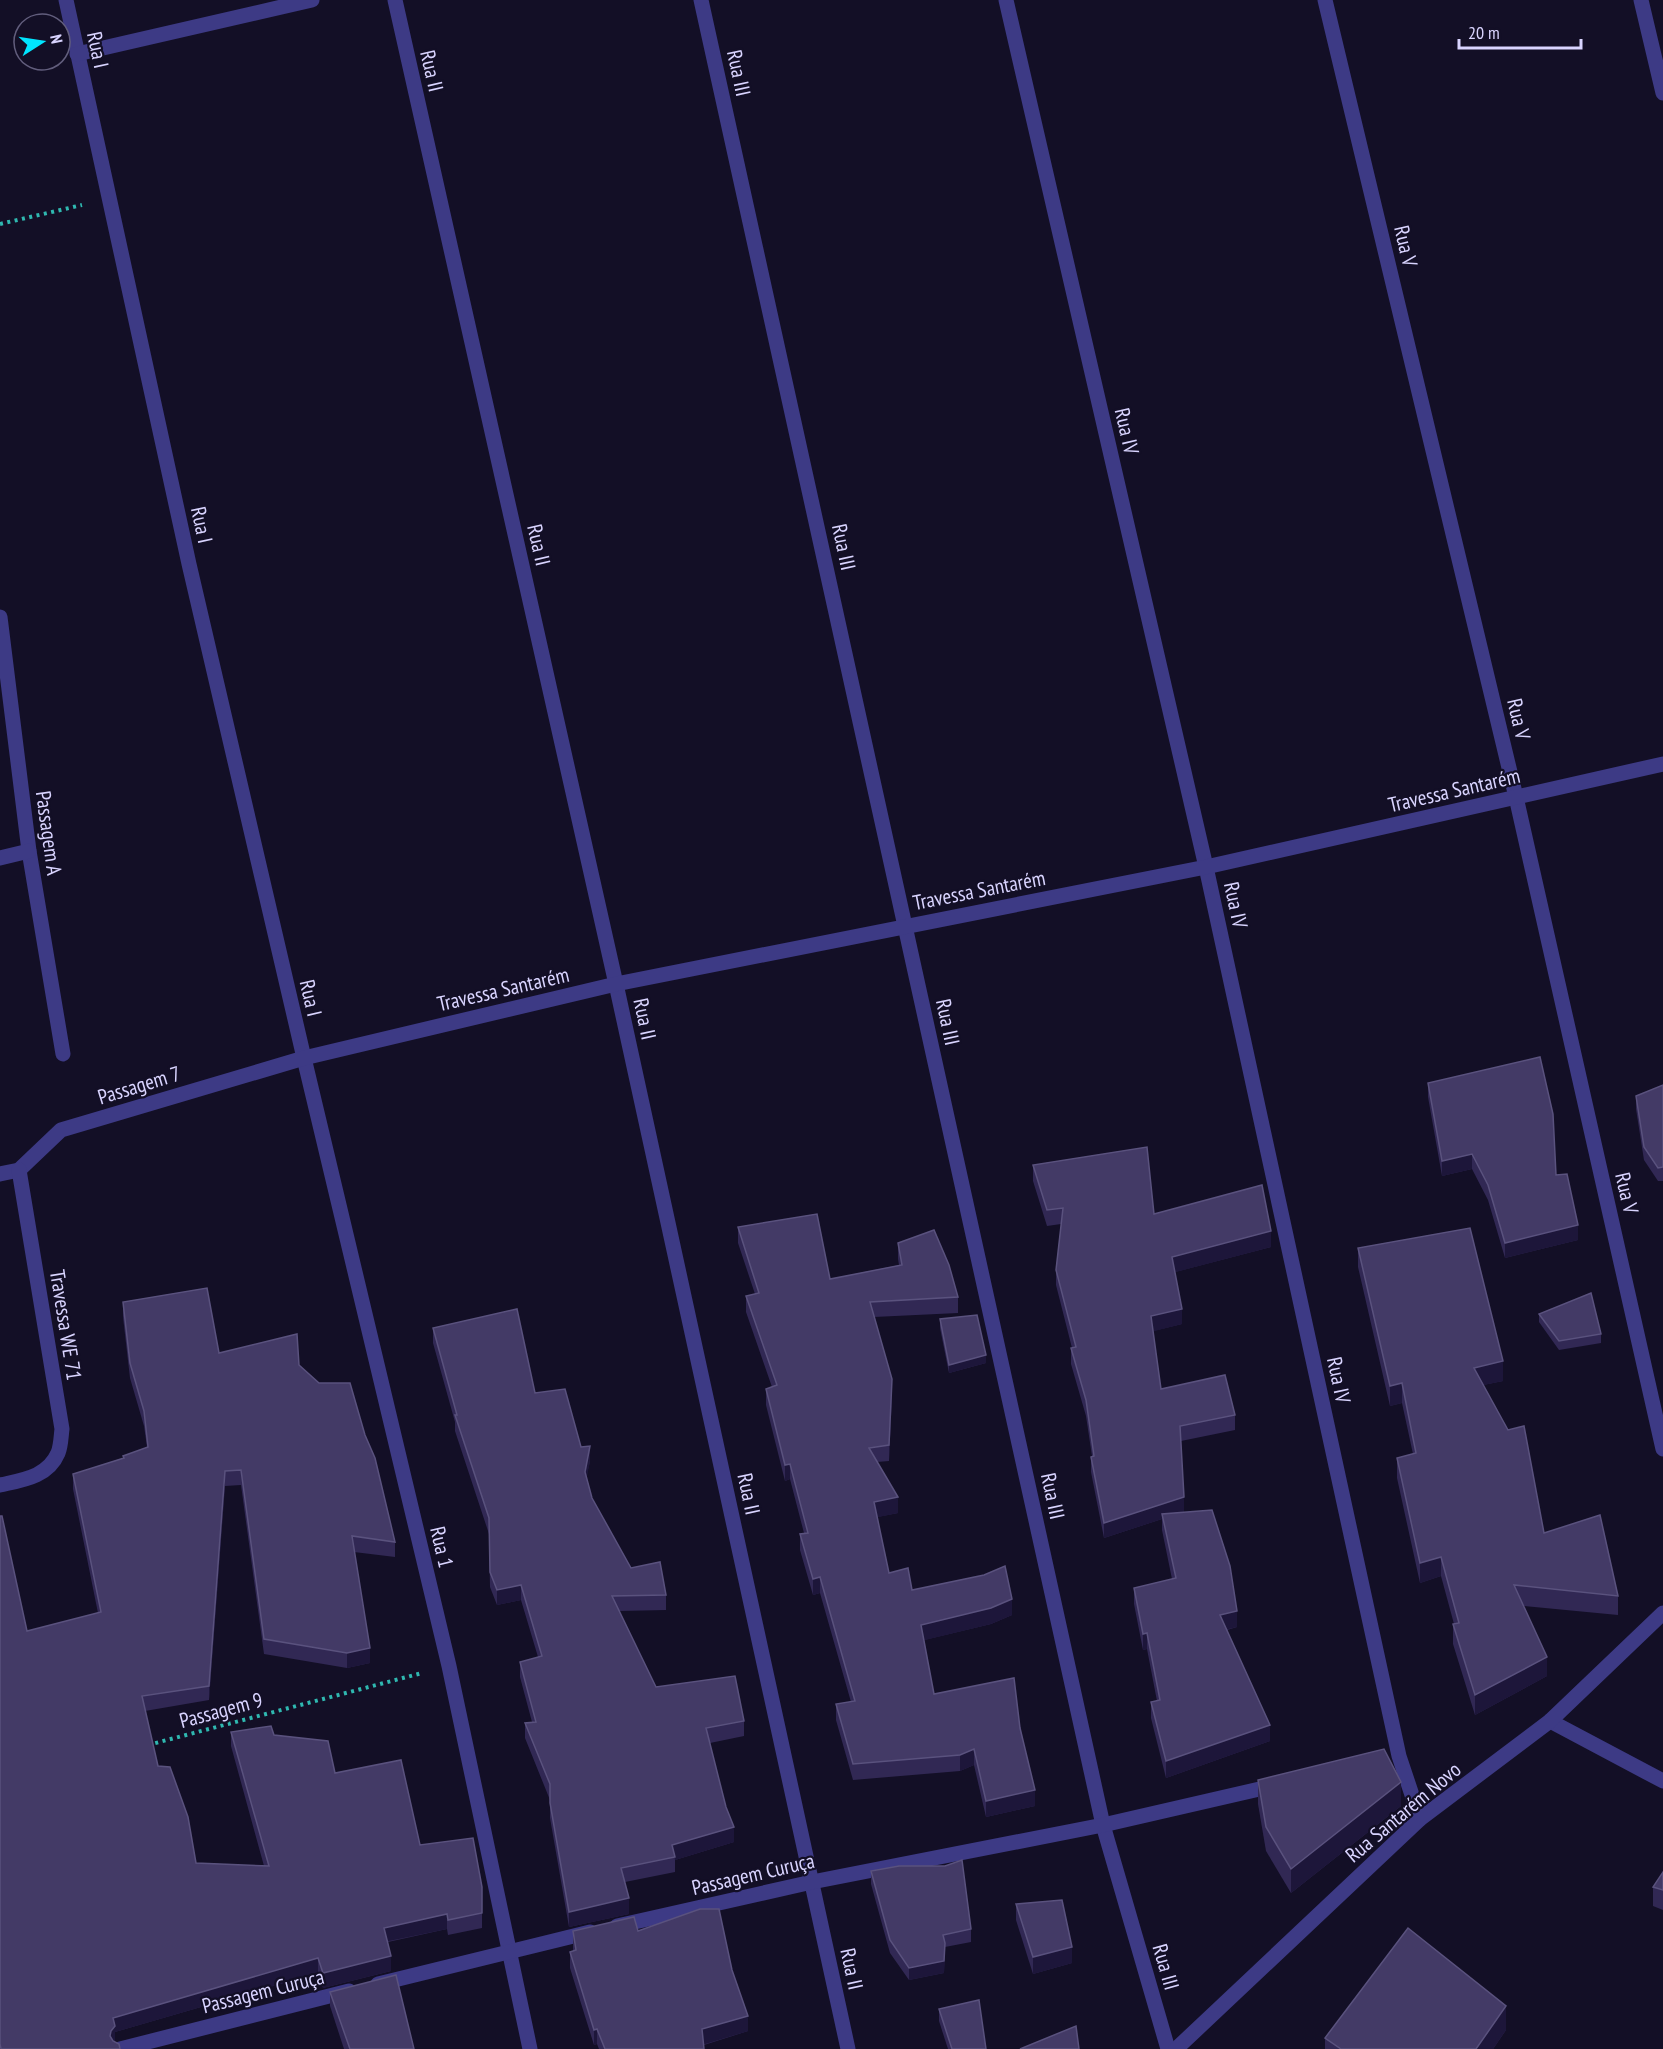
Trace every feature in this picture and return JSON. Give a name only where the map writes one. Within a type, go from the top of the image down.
[{"type":"street","name":"Rua I","points":[[66,0],[189,564],[304,1058]]},
{"type":"street","points":[[77,54],[312,0]]},
{"type":"street","name":"Rua II","points":[[394,0],[616,984],[848,2049]]},
{"type":"street","name":"Rua III","points":[[701,0],[1103,1825],[1168,2049]]},
{"type":"street","name":"Rua IV","points":[[1006,0],[1206,867],[1394,1757],[1420,1819]]},
{"type":"street","name":"Rua V","points":[[1325,0],[1516,797],[1663,1449]]},
{"type":"street","points":[[1641,0],[1663,93]]},
{"type":"street","name":"Passagem A","points":[[0,617],[29,851],[63,1054]]},
{"type":"street","name":"Travessa Santarém","points":[[304,1058],[616,984],[1206,867],[1663,764]]},
{"type":"street","points":[[0,858],[29,851]]},
{"type":"street","name":"Passagem 7","points":[[19,1170],[61,1130],[304,1058]]},
{"type":"street","name":"Rua 1","points":[[304,1058],[449,1666],[530,2049]]},
{"type":"street","points":[[0,1174],[19,1170]]},
{"type":"street","name":"Travessa WE 71","points":[[0,1485],[34,1477],[47,1467],[58,1453],[62,1429],[19,1170]]},
{"type":"street","name":"Rua Santarém Novo","points":[[1176,2049],[1420,1819],[1550,1721],[1663,1613]]},
{"type":"street","points":[[1550,1721],[1663,1781]]},
{"type":"street","name":"Passagem Curuça","points":[[120,2049],[509,1951],[812,1882],[1103,1825],[1297,1780]]},
{"type":"path","points":[[0,224],[108,198]]},
{"type":"path","name":"Passagem 9","points":[[138,1747],[449,1666]]},
{"type":"building","points":[[1540,1057],[1553,1114],[1556,1175],[1567,1174],[1578,1225],[1505,1243],[1488,1185],[1472,1154],[1442,1161],[1428,1083]]},
{"type":"building","points":[[1663,1085],[1663,1167],[1658,1168],[1644,1147],[1636,1096]]},
{"type":"building","points":[[1147,1147],[1154,1214],[1262,1185],[1271,1231],[1172,1257],[1182,1309],[1151,1316],[1161,1389],[1225,1375],[1235,1415],[1180,1426],[1184,1497],[1104,1523],[1091,1457],[1094,1456],[1086,1400],[1071,1348],[1076,1347],[1056,1270],[1063,1208],[1047,1210],[1033,1165]]},
{"type":"building","points":[[817,1214],[830,1279],[902,1265],[898,1243],[934,1230],[949,1265],[958,1297],[870,1302],[892,1379],[889,1445],[869,1448],[898,1497],[874,1502],[889,1573],[908,1568],[912,1590],[984,1575],[1005,1566],[1012,1599],[991,1608],[921,1625],[934,1694],[1014,1678],[1020,1728],[1035,1790],[986,1801],[974,1749],[960,1755],[853,1764],[836,1704],[855,1701],[820,1577],[813,1579],[800,1534],[808,1533],[790,1464],[785,1465],[766,1389],[777,1385],[746,1296],[759,1293],[738,1227]]},
{"type":"building","points":[[1470,1228],[1503,1361],[1474,1368],[1508,1430],[1524,1426],[1544,1533],[1600,1515],[1618,1596],[1514,1585],[1547,1657],[1475,1695],[1453,1624],[1459,1623],[1441,1557],[1420,1563],[1397,1458],[1416,1453],[1402,1383],[1390,1386],[1358,1248]]},
{"type":"building","points":[[207,1288],[219,1353],[297,1334],[299,1365],[319,1383],[350,1383],[365,1435],[375,1458],[395,1542],[352,1536],[370,1648],[347,1653],[264,1639],[241,1470],[225,1471],[209,1686],[142,1696],[158,1766],[170,1767],[188,1817],[196,1863],[269,1866],[231,1732],[271,1726],[274,1735],[328,1741],[335,1773],[401,1760],[420,1845],[473,1838],[482,1887],[482,1913],[448,1920],[447,1914],[384,1928],[391,1956],[323,1973],[318,1958],[113,2018],[115,2026],[110,2036],[119,2044],[120,2049],[1,2049],[0,1516],[2,1516],[27,1631],[101,1612],[73,1474],[124,1458],[123,1456],[148,1447],[144,1411],[130,1363],[123,1302]]},
{"type":"building","points":[[1591,1293],[1601,1334],[1559,1341],[1539,1314]]},
{"type":"building","points":[[517,1309],[535,1393],[565,1389],[581,1447],[590,1446],[585,1472],[592,1498],[631,1568],[660,1562],[666,1595],[612,1596],[656,1687],[735,1676],[744,1721],[706,1728],[726,1807],[734,1827],[672,1845],[675,1857],[621,1868],[629,1898],[569,1912],[550,1803],[550,1784],[525,1723],[536,1722],[520,1662],[542,1656],[521,1585],[497,1590],[490,1572],[489,1518],[455,1415],[457,1415],[433,1328]]},
{"type":"building","points":[[977,1315],[986,1355],[949,1365],[940,1319]]},
{"type":"building","points":[[1212,1510],[1230,1566],[1237,1611],[1220,1615],[1270,1725],[1166,1761],[1151,1702],[1160,1700],[1147,1633],[1143,1634],[1134,1588],[1176,1578],[1162,1514]]},
{"type":"building","points":[[1384,1749],[1401,1782],[1291,1869],[1266,1827],[1258,1780]]},
{"type":"building","points":[[962,1860],[971,1929],[943,1935],[944,1961],[909,1968],[890,1940],[871,1871],[899,1866],[945,1866]]},
{"type":"building","points":[[1663,1872],[1663,1890],[1653,1887]]},
{"type":"building","points":[[1062,1900],[1072,1947],[1033,1957],[1016,1904]]},
{"type":"building","points":[[700,1909],[719,1909],[732,1970],[748,2016],[702,2029],[704,2049],[605,2049],[597,2029],[594,2030],[570,1952],[576,1950],[573,1931],[634,1917],[638,1931]]},
{"type":"building","points":[[1408,1928],[1506,2006],[1476,2049],[1341,2049],[1325,2038]]},
{"type":"building","points":[[396,1975],[414,2049],[350,2049],[330,1992]]},
{"type":"building","points":[[979,2000],[986,2049],[952,2049],[939,2009]]},
{"type":"building","points":[[1076,2026],[1079,2049],[1020,2049]]}]
